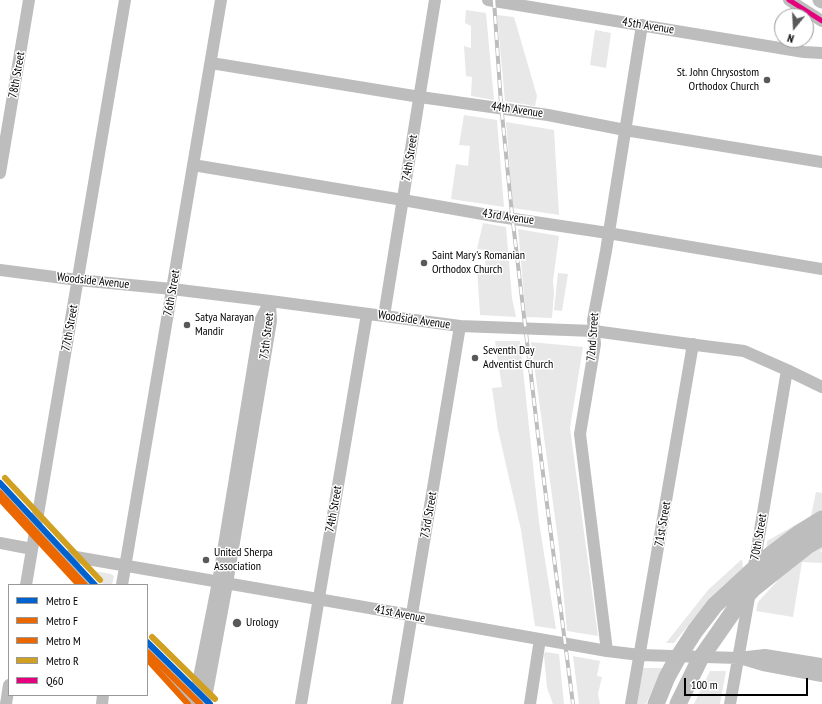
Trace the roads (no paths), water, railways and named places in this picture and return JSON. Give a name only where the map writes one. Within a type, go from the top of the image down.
[{"type":"highway","points":[[656,704],[667,677],[677,659],[695,630],[715,605],[765,559],[798,534],[822,519]]},
{"type":"highway","points":[[678,704],[700,659],[737,606],[754,588],[802,550],[822,537]]},
{"type":"main road","points":[[0,492],[86,584]]},
{"type":"main road","points":[[148,651],[196,704]]},
{"type":"street","name":"78th Street","points":[[0,173],[29,0]]},
{"type":"street","name":"77th Street","points":[[26,584],[126,0]]},
{"type":"street","name":"76th Street","points":[[122,584],[221,0]]},
{"type":"street","name":"74th Street","points":[[384,316],[435,0]]},
{"type":"street","name":"45th Avenue","points":[[488,0],[807,52],[822,53]]},
{"type":"street","points":[[789,0],[822,21]]},
{"type":"street","name":"72nd Street","points":[[607,652],[580,434],[595,344],[593,320],[642,24]]},
{"type":"street","name":"45th Avenue","points":[[807,52],[822,59]]},
{"type":"street","name":"44th Avenue","points":[[211,63],[420,97],[548,115],[625,130],[822,162]]},
{"type":"street","name":"43rd Avenue","points":[[193,165],[494,216],[608,233],[822,269]]},
{"type":"street","name":"Woodside Avenue","points":[[0,270],[78,280],[172,289],[460,326],[594,331],[694,344],[744,352],[822,387]]},
{"type":"street","name":"75th Street","points":[[203,704],[206,698],[261,319],[270,301]]},
{"type":"street","name":"74th Street","points":[[301,704],[367,314]]},
{"type":"street","name":"73rd Street","points":[[397,704],[460,326]]},
{"type":"street","name":"71st Street","points":[[631,704],[694,344]]},
{"type":"street","name":"70th Street","points":[[730,704],[787,370]]},
{"type":"street","points":[[0,543],[32,549]]},
{"type":"street","name":"41st Avenue","points":[[64,561],[70,556],[607,652],[640,655],[738,658],[765,655],[822,664]]},
{"type":"street","name":"75th Street","points":[[200,704],[197,688],[222,583]]},
{"type":"street","points":[[530,704],[546,640]]},
{"type":"street","name":"41st Avenue","points":[[738,658],[764,665],[822,676]]},
{"type":"street","points":[[6,704],[8,691]]},
{"type":"railway","points":[[494,0],[501,104],[512,214],[538,435],[573,704]]},
{"type":"metro line","name":"R","points":[[5,478],[100,580]]},
{"type":"metro line","name":"E","points":[[0,483],[94,584]]},
{"type":"metro line","name":"M","points":[[0,493],[84,584]]},
{"type":"metro line","name":"F","points":[[0,499],[78,584]]},
{"type":"metro line","name":"R","points":[[152,637],[215,699]]},
{"type":"metro line","name":"E","points":[[148,643],[210,704]]},
{"type":"metro line","name":"M","points":[[148,653],[200,704]]},
{"type":"metro line","name":"F","points":[[148,660],[188,704]]},
{"type":"place","name":"St. John Chrysostom Orthodox Church","points":[[767,80]]},
{"type":"place","name":"Saint Mary's Romanian Orthodox Church","points":[[424,263]]},
{"type":"place","name":"Satya Narayan Mandir","points":[[187,325]]},
{"type":"place","name":"Seventh Day Adventist Church","points":[[475,358]]},
{"type":"place","name":"United Sherpa Association","points":[[206,560]]},
{"type":"place","name":"Urology","points":[[237,623]]}]
